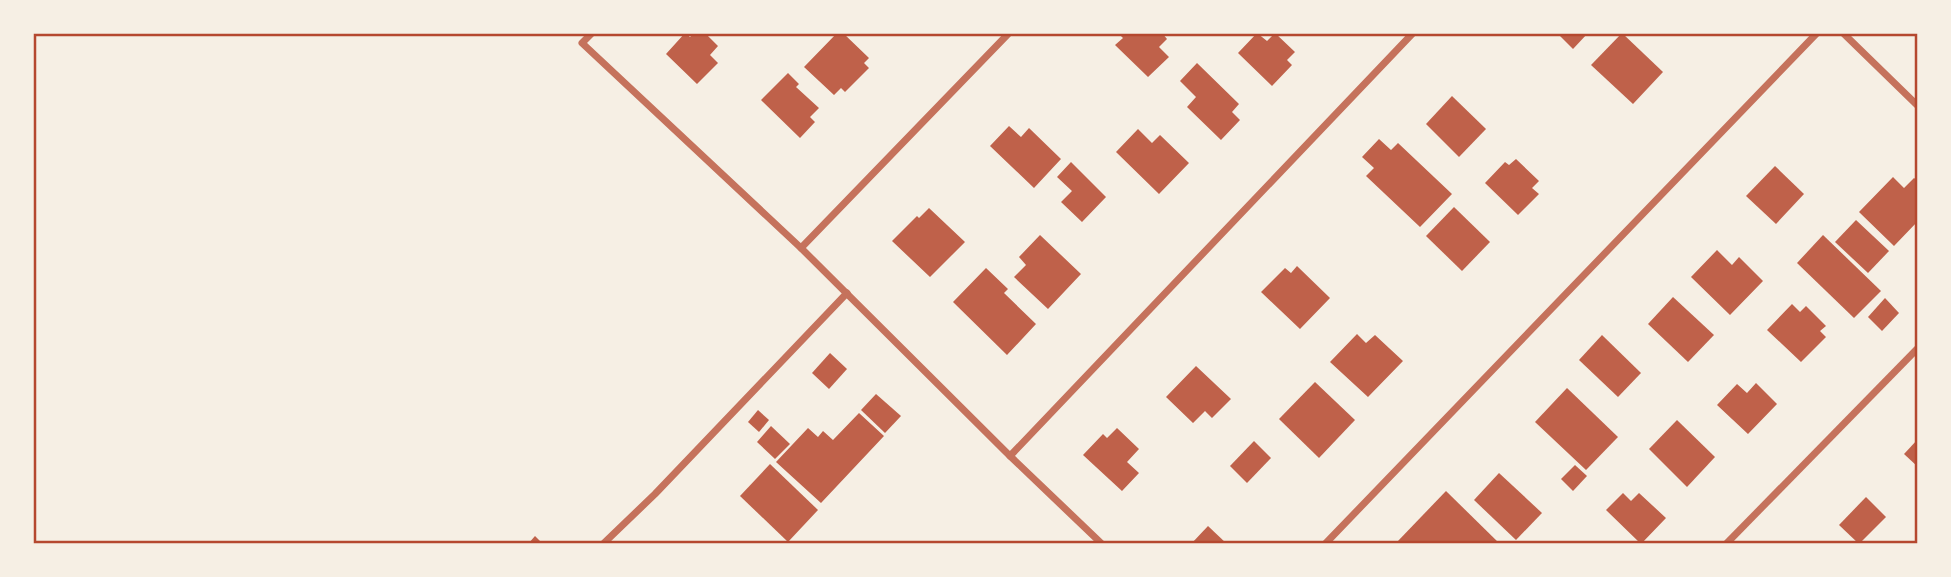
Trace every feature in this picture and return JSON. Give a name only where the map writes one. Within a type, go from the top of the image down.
[{"type":"street","points":[[592,33],[582,43],[801,247],[1102,544]]},
{"type":"street","points":[[801,247],[1009,33]]},
{"type":"street","points":[[1010,456],[1413,33]]},
{"type":"street","points":[[1325,544],[1817,33]]},
{"type":"street","points":[[1843,33],[1918,106]]},
{"type":"street","points":[[603,544],[655,494],[846,293]]},
{"type":"street","points":[[1726,544],[1918,348]]},
{"type":"building","points":[[685,33],[690,37],[694,33],[705,33],[718,46],[710,55],[718,63],[697,84],[666,54]]},
{"type":"building","points":[[837,33],[843,33],[869,58],[864,63],[869,68],[845,92],[841,88],[834,95],[804,67]]},
{"type":"building","points":[[1118,33],[1162,33],[1167,39],[1159,47],[1169,57],[1148,77],[1115,45],[1123,38]]},
{"type":"building","points":[[1257,33],[1267,41],[1275,33],[1295,52],[1287,60],[1292,65],[1272,86],[1238,53]]},
{"type":"building","points":[[1557,33],[1588,33],[1573,49]]},
{"type":"building","points":[[1622,33],[1663,72],[1633,104],[1591,65]]},
{"type":"building","points":[[1197,63],[1239,104],[1232,112],[1240,120],[1221,140],[1187,107],[1196,97],[1180,81]]},
{"type":"building","points":[[788,73],[799,84],[796,87],[819,108],[810,117],[815,122],[800,138],[761,100]]},
{"type":"building","points":[[1452,96],[1486,129],[1459,157],[1426,124]]},
{"type":"building","points":[[1009,126],[1021,137],[1029,128],[1061,159],[1034,188],[990,146]]},
{"type":"building","points":[[1138,129],[1152,143],[1160,135],[1189,163],[1159,194],[1116,152]]},
{"type":"building","points":[[1379,139],[1391,150],[1398,143],[1452,194],[1420,227],[1366,176],[1374,168],[1362,157]]},
{"type":"building","points":[[1516,159],[1539,181],[1532,188],[1539,194],[1518,215],[1485,183],[1505,162],[1509,165]]},
{"type":"building","points":[[1071,162],[1106,197],[1082,222],[1061,202],[1072,191],[1057,177]]},
{"type":"building","points":[[1775,166],[1804,194],[1776,224],[1746,196]]},
{"type":"building","points":[[1893,177],[1904,188],[1914,178],[1918,181],[1918,221],[1894,246],[1859,212]]},
{"type":"building","points":[[1454,207],[1490,242],[1462,271],[1426,236]]},
{"type":"building","points":[[929,208],[965,242],[930,277],[892,241]]},
{"type":"building","points":[[1856,220],[1889,251],[1868,273],[1835,242]]},
{"type":"building","points":[[1040,235],[1081,274],[1048,309],[1014,277],[1026,265],[1019,257]]},
{"type":"building","points":[[1823,235],[1881,291],[1854,318],[1797,263]]},
{"type":"building","points":[[1717,250],[1732,265],[1739,257],[1763,281],[1730,315],[1691,277]]},
{"type":"building","points":[[1297,266],[1330,298],[1300,329],[1261,292],[1285,268],[1291,273]]},
{"type":"building","points":[[986,268],[1008,289],[1004,293],[1036,324],[1007,355],[953,302]]},
{"type":"building","points":[[1673,297],[1714,335],[1688,362],[1648,324]]},
{"type":"building","points":[[1885,298],[1899,313],[1882,331],[1868,317]]},
{"type":"building","points":[[1792,304],[1800,312],[1806,306],[1826,326],[1820,331],[1826,337],[1801,362],[1767,330]]},
{"type":"building","points":[[1357,334],[1366,343],[1375,335],[1403,361],[1368,397],[1330,362]]},
{"type":"building","points":[[1602,335],[1641,373],[1618,397],[1579,360]]},
{"type":"building","points":[[830,353],[847,369],[829,389],[812,373]]},
{"type":"building","points":[[1196,366],[1231,399],[1212,418],[1205,411],[1193,423],[1166,397]]},
{"type":"building","points":[[1315,382],[1355,420],[1319,458],[1279,419]]},
{"type":"building","points":[[1756,383],[1777,404],[1748,434],[1717,405],[1737,384],[1747,393]]},
{"type":"building","points":[[1567,388],[1618,437],[1586,470],[1535,422]]},
{"type":"building","points":[[876,394],[901,416],[885,433],[861,410]]},
{"type":"building","points":[[758,410],[769,420],[759,432],[748,422]]},
{"type":"building","points":[[859,413],[884,436],[821,503],[776,462],[808,428],[818,437],[823,431],[833,440]]},
{"type":"building","points":[[1677,420],[1715,457],[1687,487],[1649,449]]},
{"type":"building","points":[[771,426],[790,444],[775,459],[757,442]]},
{"type":"building","points":[[1117,428],[1139,449],[1127,462],[1139,473],[1122,491],[1083,455],[1103,434],[1107,438]]},
{"type":"building","points":[[1918,439],[1918,467],[1904,454]]},
{"type":"building","points":[[1254,441],[1271,458],[1247,483],[1230,466]]},
{"type":"building","points":[[770,464],[818,510],[788,542],[740,496]]},
{"type":"building","points":[[1575,465],[1587,476],[1573,491],[1561,479]]},
{"type":"building","points":[[1499,473],[1542,513],[1516,540],[1474,500]]},
{"type":"building","points":[[1446,491],[1500,544],[1397,542]]},
{"type":"building","points":[[1623,493],[1631,501],[1639,493],[1666,518],[1641,544],[1606,510]]},
{"type":"building","points":[[1866,497],[1886,517],[1859,544],[1839,525]]},
{"type":"building","points":[[1208,526],[1227,544],[1191,544]]},
{"type":"building","points":[[535,536],[543,544],[528,544]]}]
